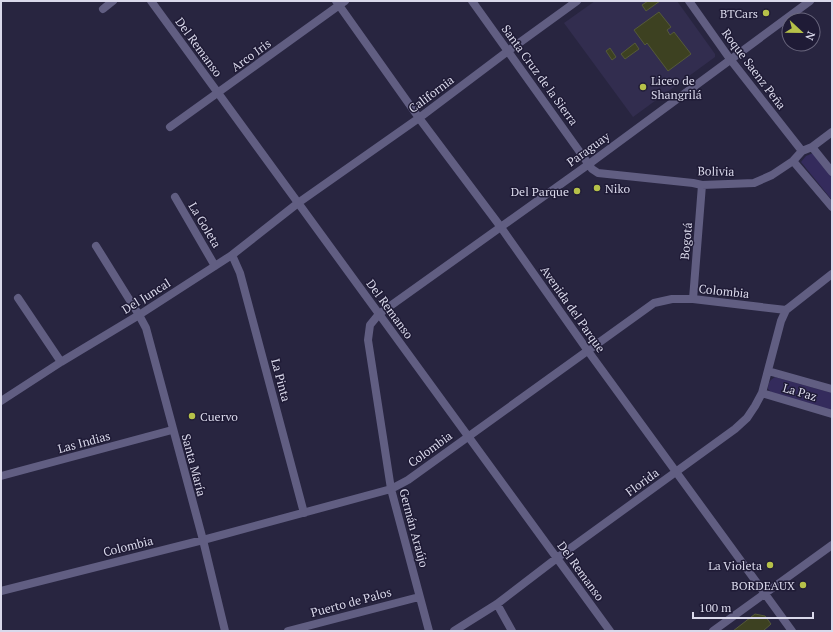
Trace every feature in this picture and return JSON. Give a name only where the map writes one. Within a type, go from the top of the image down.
[{"type":"street","points":[[103,9],[113,1]]},
{"type":"street","name":"Del Remanso","points":[[151,1],[610,631]]},
{"type":"street","name":"Santa Cruz de la Sierra","points":[[472,1],[588,164]]},
{"type":"street","name":"California","points":[[298,203],[419,118],[577,1]]},
{"type":"street","name":"Roque Saenz Peña","points":[[689,1],[730,59],[802,151]]},
{"type":"street","name":"Paraguay","points":[[379,314],[588,164],[810,1]]},
{"type":"street","name":"Arco Iris","points":[[170,128],[340,3]]},
{"type":"street","name":"Avenida del Parque","points":[[340,3],[419,118],[500,226],[588,351],[792,631]]},
{"type":"street","name":"Bolivia","points":[[588,164],[598,173],[702,185],[754,183],[772,175],[793,161],[802,151],[812,147],[832,132]]},
{"type":"street","points":[[812,147],[832,172]]},
{"type":"street","points":[[793,161],[832,207]]},
{"type":"street","name":"Bogotá","points":[[693,299],[702,185]]},
{"type":"street","name":"La Goleta","points":[[175,197],[215,266]]},
{"type":"street","name":"Del Juncal","points":[[1,401],[232,255],[298,203]]},
{"type":"street","name":"Santa María","points":[[96,246],[146,328],[172,430],[203,540],[225,631]]},
{"type":"street","name":"La Pinta","points":[[232,255],[240,272],[304,513]]},
{"type":"street","points":[[786,310],[832,274]]},
{"type":"street","points":[[18,298],[61,362]]},
{"type":"street","name":"Colombia","points":[[1,591],[203,540],[391,489],[408,480],[654,303],[672,299],[693,299],[786,310]]},
{"type":"street","name":"Florida","points":[[454,631],[497,604],[557,558],[677,472],[747,418],[762,393],[781,322],[786,310]]},
{"type":"street","name":"Germán Araújo","points":[[379,314],[370,325],[368,340],[391,489],[429,631]]},
{"type":"street","name":"La Paz","points":[[768,371],[832,389]]},
{"type":"street","name":"La Paz","points":[[762,393],[832,414]]},
{"type":"street","name":"Las Indias","points":[[1,476],[172,430]]},
{"type":"street","points":[[713,631],[832,545]]},
{"type":"street","name":"Puerto de Palos","points":[[288,631],[419,597]]},
{"type":"street","points":[[497,604],[512,631]]},
{"type":"shaded area","name":"Liceo de Shangrilá","points":[[595,1],[677,1],[715,54],[715,57],[633,117],[564,23]]},
{"type":"shaded area","points":[[813,153],[832,177],[832,200],[801,162],[806,156]]},
{"type":"shaded area","points":[[775,377],[832,393],[832,411],[771,392],[768,389],[768,385]]},
{"type":"building","points":[[648,1],[660,1],[646,11],[642,5]]},
{"type":"building","points":[[659,12],[671,27],[667,30],[670,35],[674,32],[691,54],[668,71],[647,43],[645,45],[634,30]]},
{"type":"building","points":[[635,43],[639,49],[625,59],[621,54]]},
{"type":"building","points":[[610,48],[616,57],[612,60],[606,51]]},
{"type":"building","points":[[755,614],[765,616],[771,624],[763,631],[733,631]]},
{"type":"place","name":"BTCars","points":[[766,13]]},
{"type":"place","name":"Liceo de Shangrilá","points":[[643,87]]},
{"type":"place","name":"Niko","points":[[597,188]]},
{"type":"place","name":"Del Parque","points":[[577,191]]},
{"type":"place","name":"Cuervo","points":[[192,416]]},
{"type":"place","name":"La Violeta","points":[[770,565]]},
{"type":"place","name":"BORDEAUX","points":[[803,585]]}]
